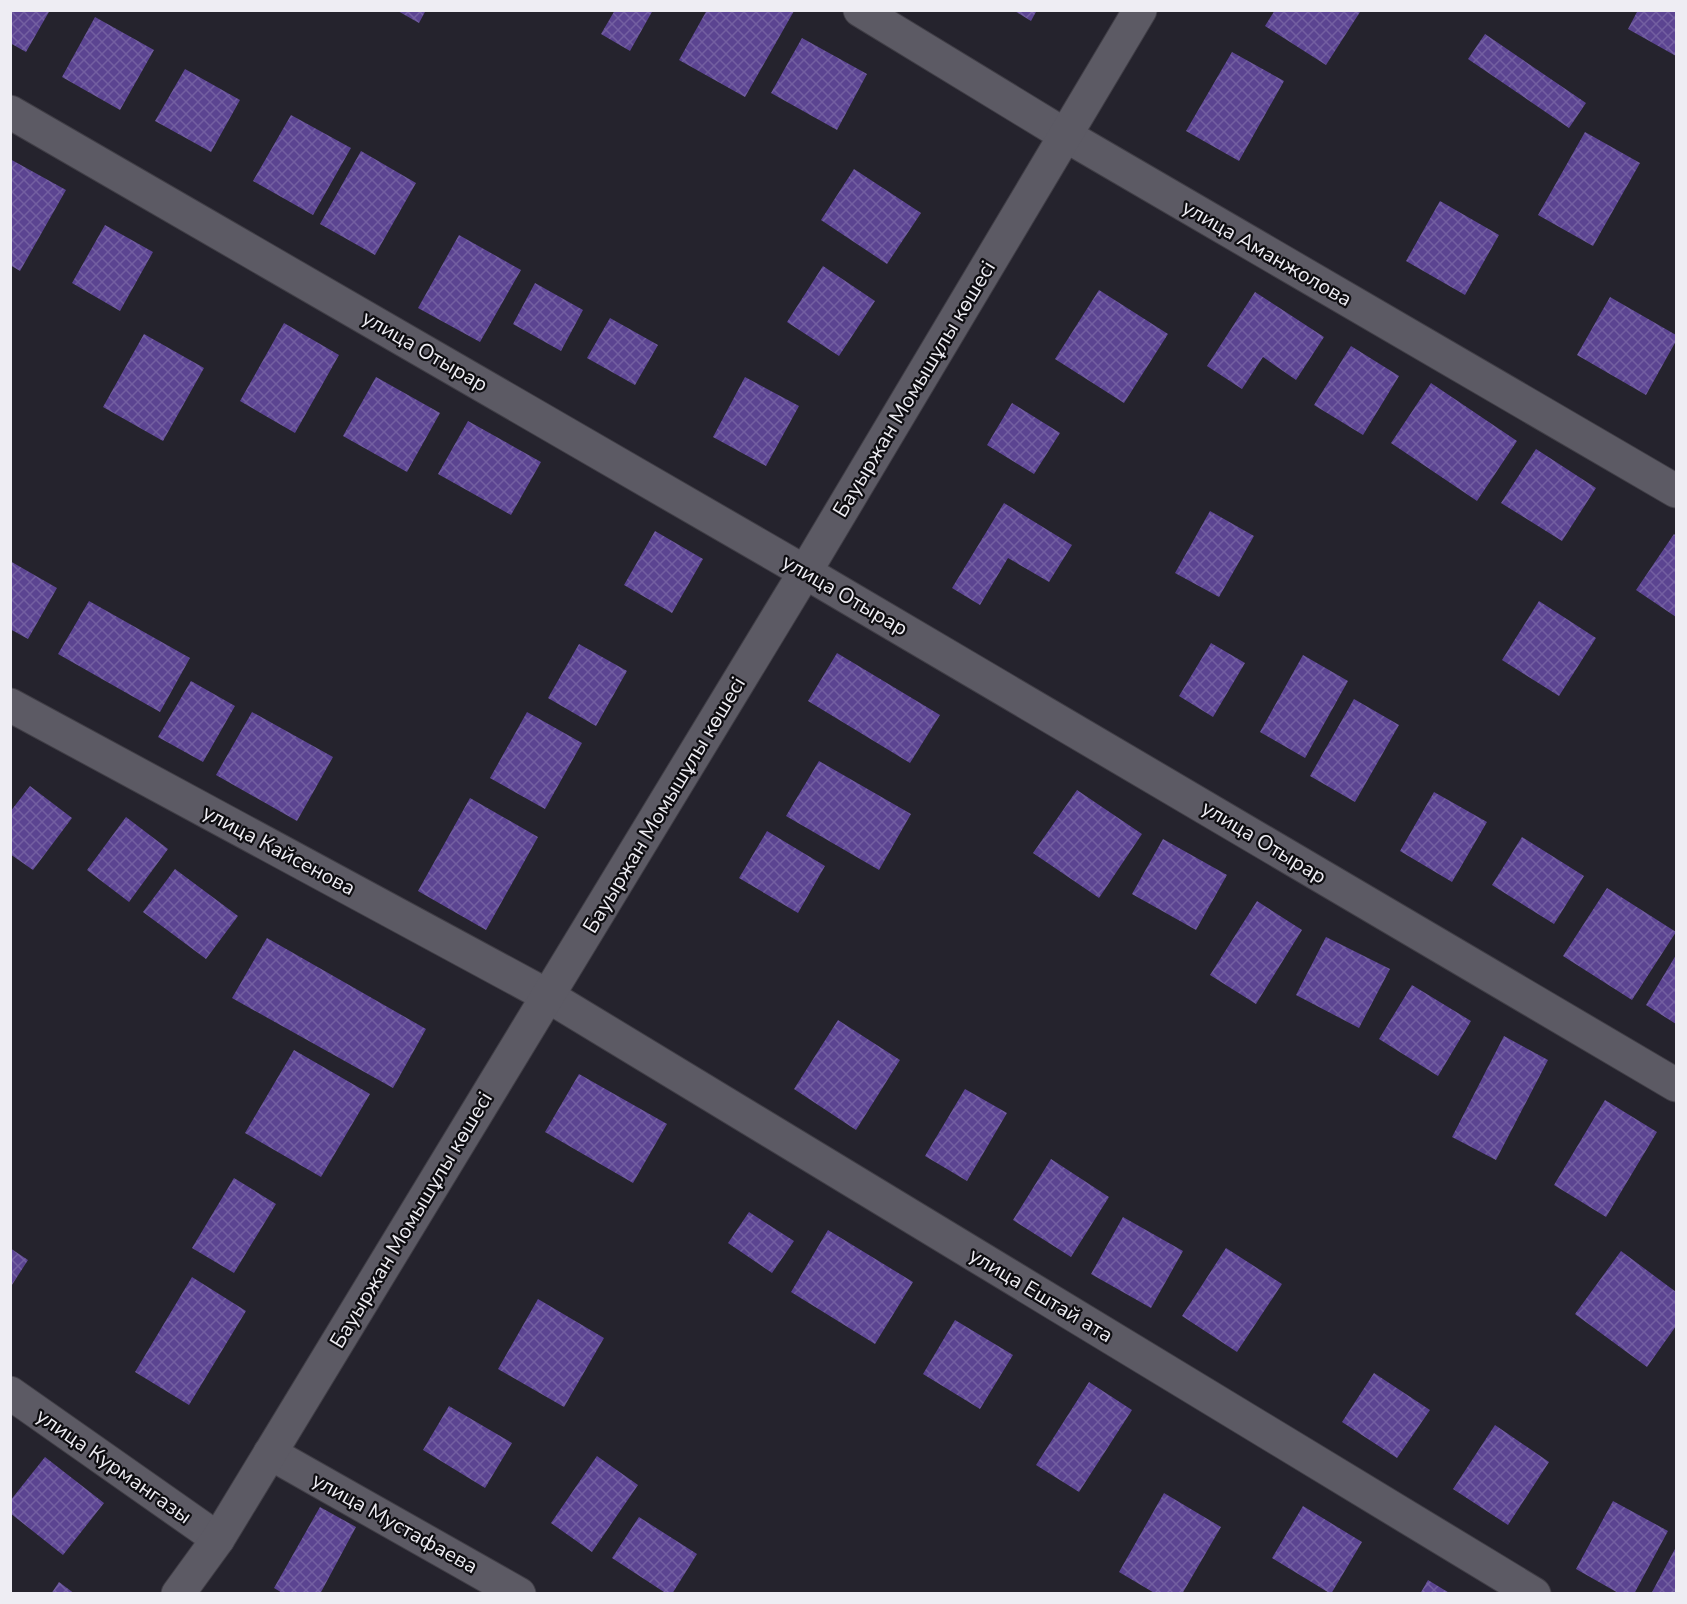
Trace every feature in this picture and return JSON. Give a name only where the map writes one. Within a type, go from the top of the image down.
[{"type":"street","name":"улица Аманжолова","points":[[860,10],[1065,135],[1677,491]]},
{"type":"street","name":"Бауыржан Момышұлы көшесі","points":[[178,1593],[218,1539],[548,996],[805,572],[1140,10]]},
{"type":"street","name":"улица Отырар","points":[[10,112],[805,572],[1677,1086]]},
{"type":"street","name":"улица Кайсенова","points":[[10,705],[548,996]]},
{"type":"street","name":"улица Ештай ата","points":[[548,996],[1534,1593]]},
{"type":"street","name":"улица Курмангазы","points":[[10,1393],[218,1539]]},
{"type":"street","name":"улица Мустафаева","points":[[270,1453],[519,1593]]},
{"type":"building","points":[[10,10],[50,10],[26,52],[10,43]]},
{"type":"building","points":[[396,10],[426,10],[419,23]]},
{"type":"building","points":[[615,10],[653,10],[630,51],[601,34]]},
{"type":"building","points":[[707,10],[794,11],[745,97],[679,60]]},
{"type":"building","points":[[1013,10],[1037,10],[1031,21]]},
{"type":"building","points":[[1275,10],[1359,10],[1360,12],[1326,65],[1265,26]]},
{"type":"building","points":[[1638,10],[1676,10],[1676,56],[1628,29]]},
{"type":"building","points":[[95,17],[154,50],[120,110],[62,77]]},
{"type":"building","points":[[1485,34],[1586,103],[1569,128],[1468,59]]},
{"type":"building","points":[[802,38],[867,74],[837,130],[771,93]]},
{"type":"building","points":[[1232,52],[1284,81],[1239,161],[1186,131]]},
{"type":"building","points":[[185,69],[240,100],[211,152],[155,121]]},
{"type":"building","points":[[291,115],[351,148],[313,215],[253,181]]},
{"type":"building","points":[[1585,132],[1640,163],[1593,246],[1538,215]]},
{"type":"building","points":[[361,151],[416,183],[375,255],[320,224]]},
{"type":"building","points":[[10,159],[66,190],[20,271],[10,265]]},
{"type":"building","points":[[854,169],[921,213],[887,264],[821,220]]},
{"type":"building","points":[[1440,201],[1499,235],[1465,295],[1406,261]]},
{"type":"building","points":[[105,225],[153,252],[120,311],[72,283]]},
{"type":"building","points":[[459,235],[521,270],[480,342],[418,308]]},
{"type":"building","points":[[823,266],[875,301],[839,356],[787,322]]},
{"type":"building","points":[[535,283],[583,310],[561,351],[513,324]]},
{"type":"building","points":[[1099,290],[1168,334],[1124,403],[1055,359]]},
{"type":"building","points":[[1255,292],[1324,337],[1296,380],[1263,357],[1242,389],[1207,366]]},
{"type":"building","points":[[1610,297],[1676,335],[1676,341],[1646,395],[1577,355]]},
{"type":"building","points":[[610,318],[658,345],[635,385],[587,358]]},
{"type":"building","points":[[284,323],[339,355],[295,433],[240,401]]},
{"type":"building","points":[[144,334],[204,368],[163,441],[103,407]]},
{"type":"building","points":[[1351,346],[1399,376],[1363,435],[1314,405]]},
{"type":"building","points":[[376,377],[440,413],[407,472],[343,436]]},
{"type":"building","points":[[745,377],[799,406],[766,466],[713,437]]},
{"type":"building","points":[[1431,383],[1517,441],[1477,501],[1391,443]]},
{"type":"building","points":[[1012,403],[1060,433],[1034,474],[987,445]]},
{"type":"building","points":[[468,421],[541,462],[511,515],[438,474]]},
{"type":"building","points":[[1536,449],[1596,488],[1562,541],[1501,503]]},
{"type":"building","points":[[1004,503],[1072,545],[1049,582],[1008,558],[980,605],[952,588]]},
{"type":"building","points":[[1210,511],[1254,536],[1219,597],[1175,573]]},
{"type":"building","points":[[655,531],[703,559],[672,613],[624,585]]},
{"type":"building","points":[[1674,534],[1676,536],[1676,617],[1636,590]]},
{"type":"building","points":[[10,561],[57,588],[28,639],[10,629]]},
{"type":"building","points":[[89,601],[190,658],[160,712],[58,654]]},
{"type":"building","points":[[1539,601],[1596,638],[1559,696],[1502,660]]},
{"type":"building","points":[[1211,643],[1245,663],[1213,717],[1179,696]]},
{"type":"building","points":[[579,644],[627,671],[596,726],[548,698]]},
{"type":"building","points":[[837,653],[940,715],[910,763],[808,701]]},
{"type":"building","points":[[1303,655],[1348,681],[1305,758],[1260,732]]},
{"type":"building","points":[[191,681],[235,706],[203,762],[158,737]]},
{"type":"building","points":[[1354,699],[1399,725],[1355,802],[1310,776]]},
{"type":"building","points":[[252,712],[333,757],[297,821],[216,775]]},
{"type":"building","points":[[527,712],[582,743],[545,809],[490,778]]},
{"type":"building","points":[[819,761],[911,814],[879,870],[786,816]]},
{"type":"building","points":[[30,786],[72,818],[33,870],[10,854],[10,812]]},
{"type":"building","points":[[1077,790],[1142,834],[1099,898],[1033,853]]},
{"type":"building","points":[[1434,792],[1487,822],[1452,882],[1400,851]]},
{"type":"building","points":[[470,798],[538,837],[486,930],[418,891]]},
{"type":"building","points":[[126,817],[168,849],[129,902],[87,870]]},
{"type":"building","points":[[767,831],[825,866],[798,913],[739,878]]},
{"type":"building","points":[[1522,837],[1584,876],[1554,924],[1492,885]]},
{"type":"building","points":[[1163,839],[1227,875],[1196,930],[1132,894]]},
{"type":"building","points":[[175,869],[238,916],[206,959],[143,912]]},
{"type":"building","points":[[1607,888],[1676,932],[1632,1000],[1563,956]]},
{"type":"building","points":[[1257,901],[1302,930],[1256,1004],[1210,975]]},
{"type":"building","points":[[1326,937],[1390,969],[1359,1028],[1296,995]]},
{"type":"building","points":[[267,938],[426,1029],[393,1088],[232,998]]},
{"type":"building","points":[[1676,955],[1676,1024],[1646,1005]]},
{"type":"building","points":[[1412,985],[1471,1021],[1438,1076],[1379,1039]]},
{"type":"building","points":[[838,1020],[900,1060],[856,1130],[794,1089]]},
{"type":"building","points":[[1504,1036],[1548,1060],[1496,1160],[1452,1137]]},
{"type":"building","points":[[294,1050],[370,1094],[321,1177],[245,1133]]},
{"type":"building","points":[[579,1074],[667,1124],[633,1183],[545,1132]]},
{"type":"building","points":[[965,1089],[1007,1113],[967,1181],[925,1156]]},
{"type":"building","points":[[1605,1100],[1657,1132],[1606,1217],[1554,1185]]},
{"type":"building","points":[[1051,1159],[1109,1197],[1071,1257],[1013,1220]]},
{"type":"building","points":[[234,1178],[276,1204],[234,1273],[192,1248]]},
{"type":"building","points":[[749,1212],[794,1241],[772,1273],[728,1243]]},
{"type":"building","points":[[1123,1217],[1183,1251],[1151,1308],[1091,1274]]},
{"type":"building","points":[[828,1230],[913,1282],[875,1344],[791,1292]]},
{"type":"building","points":[[10,1248],[28,1260],[10,1288]]},
{"type":"building","points":[[1226,1248],[1282,1284],[1237,1352],[1182,1316]]},
{"type":"building","points":[[1621,1251],[1676,1292],[1676,1326],[1647,1367],[1575,1314]]},
{"type":"building","points":[[192,1277],[246,1311],[189,1405],[135,1372]]},
{"type":"building","points":[[538,1299],[604,1338],[564,1407],[498,1369]]},
{"type":"building","points":[[955,1320],[1013,1355],[980,1409],[923,1374]]},
{"type":"building","points":[[1374,1373],[1430,1410],[1397,1458],[1342,1422]]},
{"type":"building","points":[[1089,1382],[1132,1410],[1079,1492],[1036,1465]]},
{"type":"building","points":[[449,1406],[512,1443],[485,1488],[423,1450]]},
{"type":"building","points":[[1495,1425],[1549,1462],[1508,1525],[1453,1489]]},
{"type":"building","points":[[597,1456],[638,1485],[592,1552],[551,1523]]},
{"type":"building","points":[[45,1457],[104,1503],[63,1555],[10,1513],[10,1501]]},
{"type":"building","points":[[1164,1493],[1221,1527],[1182,1594],[1156,1594],[1119,1572]]},
{"type":"building","points":[[1613,1501],[1668,1531],[1634,1594],[1620,1594],[1576,1569]]},
{"type":"building","points":[[1303,1506],[1362,1542],[1331,1594],[1272,1558]]},
{"type":"building","points":[[320,1507],[356,1527],[320,1594],[284,1594],[274,1588]]},
{"type":"building","points":[[639,1517],[697,1554],[672,1594],[667,1594],[612,1558]]},
{"type":"building","points":[[1676,1547],[1676,1594],[1651,1594]]},
{"type":"building","points":[[1428,1580],[1451,1594],[1420,1594]]},
{"type":"building","points":[[59,1582],[75,1594],[51,1594]]}]
